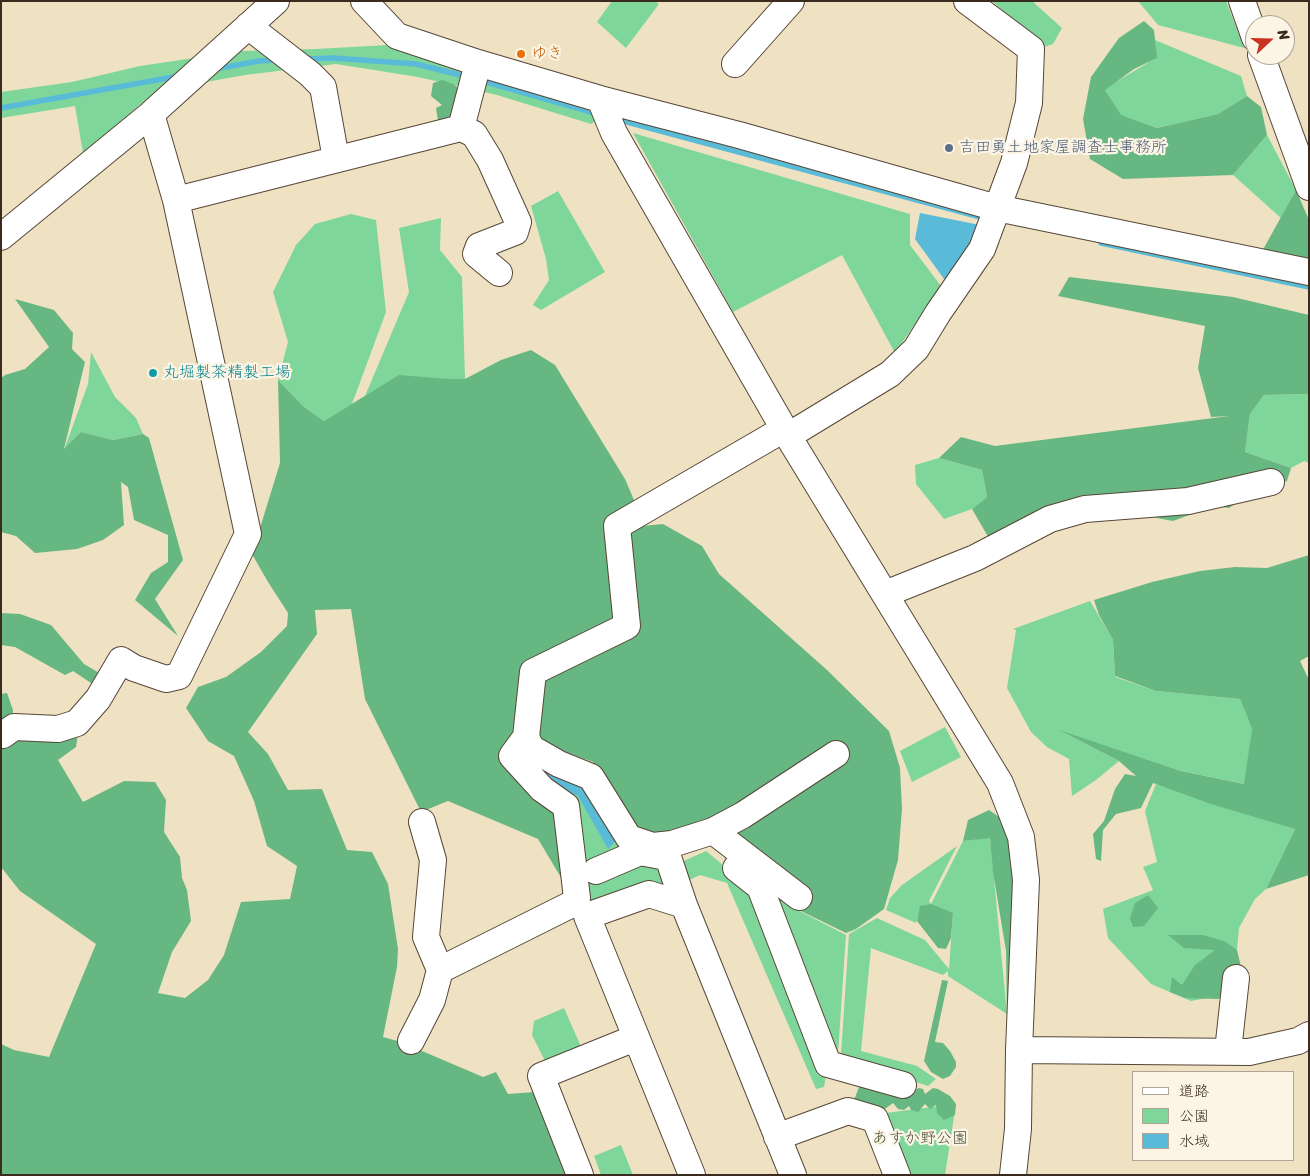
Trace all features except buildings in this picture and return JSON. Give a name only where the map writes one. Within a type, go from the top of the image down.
[{"type":"street","points":[[3,232],[151,114],[206,62],[276,1]]},
{"type":"street","points":[[364,1],[397,36],[475,73],[600,99],[739,135],[994,217],[1309,272]]},
{"type":"street","points":[[735,64],[791,1]]},
{"type":"street","points":[[440,970],[570,905],[577,898],[566,806],[542,789],[512,756],[526,737],[533,672],[627,626],[617,526],[890,374],[916,349],[982,249],[1014,163],[1028,103],[1031,49],[967,1]]},
{"type":"street","points":[[1242,1],[1247,15]]},
{"type":"street","points":[[248,26],[310,74],[322,86],[336,159]]},
{"type":"street","points":[[1266,65],[1301,141],[1309,188]]},
{"type":"street","points":[[462,128],[475,73]]},
{"type":"street","points":[[600,99],[614,134],[786,432],[1000,783],[1021,837],[1026,880],[1019,1050],[1018,1129],[1013,1175]]},
{"type":"street","points":[[3,735],[14,727],[58,729],[77,723],[98,699],[121,660],[134,668],[166,679],[179,676],[248,534],[176,200],[151,114]]},
{"type":"street","points":[[176,200],[462,128],[474,134],[490,160],[518,222],[514,232],[479,246],[476,254],[499,273]]},
{"type":"street","points":[[885,594],[974,558],[1050,519],[1085,509],[1188,501],[1271,482]]},
{"type":"street","points":[[526,737],[531,748],[559,764],[591,777],[629,838],[653,846],[672,844],[713,831],[743,815],[836,754]]},
{"type":"street","points":[[411,1041],[432,1000],[440,970],[426,937],[433,860],[422,822]]},
{"type":"street","points":[[713,831],[799,897]]},
{"type":"street","points":[[596,871],[640,852],[668,857],[709,846],[760,887],[828,1064],[903,1086]]},
{"type":"street","points":[[668,857],[684,904],[793,1175]]},
{"type":"street","points":[[684,904],[649,894],[588,916],[635,1038],[692,1175]]},
{"type":"street","points":[[1228,1052],[1236,978]]},
{"type":"street","points":[[1019,1050],[1249,1052],[1300,1033]]},
{"type":"street","points":[[580,1175],[541,1076],[635,1038]]},
{"type":"street","points":[[848,1111],[860,1073]]},
{"type":"street","points":[[777,1137],[848,1111],[875,1119],[897,1175]]},
{"type":"green space","points":[[612,1],[655,1],[659,4],[626,48],[597,22]]},
{"type":"green space","points":[[992,1],[1032,1],[1062,28],[1053,44],[1044,47]]},
{"type":"green space","points":[[1138,1],[1226,1],[1244,48],[1158,25]]},
{"type":"green space","points":[[1144,21],[1154,30],[1157,58],[1134,69],[1105,90],[1121,115],[1157,128],[1218,114],[1247,96],[1261,107],[1267,135],[1233,175],[1123,179],[1090,159],[1083,119],[1091,77],[1119,38]]},
{"type":"green space","points":[[1155,40],[1241,76],[1247,96],[1218,114],[1157,128],[1120,115],[1104,89],[1156,58]]},
{"type":"green space","points":[[389,45],[588,104],[600,118],[591,124],[497,95],[418,77],[336,64],[245,75],[156,91],[83,153],[75,106],[1,118],[1,92],[72,82],[140,66],[241,51]]},
{"type":"green space","points":[[442,80],[453,84],[462,91],[463,97],[454,102],[453,114],[457,120],[438,121],[436,108],[442,105],[431,96],[433,83]]},
{"type":"green space","points":[[633,133],[910,214],[910,245],[941,286],[895,353],[842,255],[733,312]]},
{"type":"green space","points":[[1267,135],[1296,190],[1281,218],[1233,175]]},
{"type":"green space","points":[[1296,190],[1309,220],[1309,264],[1260,255]]},
{"type":"green space","points":[[558,191],[605,272],[541,310],[533,305],[549,280],[546,259],[531,206]]},
{"type":"green space","points":[[351,214],[376,220],[386,312],[352,404],[324,421],[304,407],[278,380],[288,342],[273,292],[296,245],[315,224]]},
{"type":"green space","points":[[441,218],[440,250],[462,277],[465,379],[435,378],[365,396],[409,292],[399,228]]},
{"type":"green space","points":[[1069,277],[1233,297],[1309,315],[1309,394],[1264,395],[1250,414],[1245,452],[1291,468],[1287,481],[1248,495],[1229,508],[1214,506],[1173,521],[1157,518],[1135,503],[994,547],[972,509],[987,497],[982,470],[939,458],[961,437],[995,446],[1229,416],[1211,417],[1198,368],[1205,326],[1058,296]]},
{"type":"green space","points":[[15,299],[54,310],[73,333],[72,349],[85,362],[64,449],[81,432],[113,440],[143,434],[149,438],[183,560],[155,599],[178,636],[135,600],[151,573],[168,562],[168,535],[134,520],[128,487],[121,482],[124,525],[103,540],[77,549],[35,553],[16,536],[1,532],[1,378],[25,369],[49,347]]},
{"type":"green space","points":[[531,350],[555,365],[625,479],[637,507],[607,525],[624,622],[527,670],[510,758],[563,804],[575,901],[538,839],[448,801],[421,812],[365,699],[351,609],[315,610],[317,634],[248,732],[268,754],[288,790],[322,789],[347,850],[372,852],[388,884],[398,949],[397,967],[383,1037],[401,1042],[483,1077],[496,1072],[508,1094],[534,1092],[568,1175],[1,1175],[1,1044],[14,1050],[49,1057],[96,944],[20,891],[1,867],[1,750],[17,735],[78,734],[76,747],[58,760],[83,802],[124,781],[155,782],[166,800],[164,832],[180,857],[182,878],[187,890],[191,921],[172,952],[158,993],[185,998],[208,980],[224,955],[241,902],[290,899],[297,866],[267,846],[254,801],[234,756],[208,741],[186,708],[198,687],[226,677],[261,652],[287,626],[288,613],[252,554],[280,463],[278,380],[304,407],[324,421],[399,375],[465,379],[501,360]]},
{"type":"green space","points":[[91,352],[115,397],[136,418],[143,434],[113,440],[81,432],[64,450],[88,384]]},
{"type":"green space","points":[[1309,394],[1309,463],[1304,461],[1291,468],[1245,452],[1250,414],[1264,395]]},
{"type":"green space","points":[[939,458],[982,470],[987,497],[972,509],[944,519],[916,484],[915,465]]},
{"type":"green space","points":[[663,524],[702,546],[719,574],[827,670],[889,731],[900,768],[902,809],[898,860],[884,909],[856,929],[846,933],[772,897],[724,838],[636,841],[593,762],[532,740],[543,675],[637,632],[629,535],[642,526]]},
{"type":"green space","points":[[1309,555],[1309,656],[1300,661],[1309,680],[1309,875],[1266,889],[1295,829],[1211,804],[1153,783],[1141,808],[1116,814],[1103,830],[1101,861],[1096,859],[1093,834],[1104,821],[1115,789],[1125,774],[1136,776],[1119,761],[1059,730],[1181,771],[1244,784],[1252,729],[1240,699],[1156,691],[1115,676],[1113,640],[1099,615],[1094,600],[1152,582],[1200,571],[1235,567],[1267,568]]},
{"type":"green space","points":[[1090,601],[1113,640],[1115,677],[1156,691],[1240,699],[1252,729],[1245,784],[1181,771],[1063,732],[1119,761],[1096,780],[1072,796],[1069,759],[1047,747],[1031,732],[1007,688],[1016,630],[1013,629]]},
{"type":"green space","points":[[1,613],[20,614],[51,625],[84,664],[101,674],[97,687],[73,671],[65,675],[15,647],[1,645]]},
{"type":"green space","points":[[7,693],[13,710],[12,724],[1,726],[1,694]]},
{"type":"green space","points":[[945,727],[961,757],[912,782],[900,751]]},
{"type":"green space","points":[[526,737],[679,863],[706,851],[757,893],[828,1064],[824,1087],[816,1089],[727,883],[700,875],[668,890],[584,903]]},
{"type":"green space","points":[[1156,784],[1295,829],[1266,889],[1255,899],[1239,928],[1229,994],[1191,1001],[1151,984],[1108,938],[1103,909],[1153,890],[1143,867],[1157,862],[1145,811]]},
{"type":"green space","points":[[989,810],[1009,824],[1025,867],[1007,1018],[1006,951],[993,872],[990,838],[963,841],[968,820]]},
{"type":"green space","points":[[990,837],[1007,1014],[948,976],[948,971],[943,975],[871,948],[861,1051],[917,1066],[936,1079],[928,1086],[841,1055],[849,934],[877,918],[925,940],[949,969],[953,913],[921,906],[916,923],[886,910],[890,898],[902,885],[957,846],[929,901],[931,904],[963,841]]},
{"type":"green space","points":[[1148,895],[1158,908],[1144,926],[1133,927],[1130,918],[1135,903]]},
{"type":"green space","points":[[772,897],[846,935],[838,1054]]},
{"type":"green space","points":[[931,904],[953,913],[951,938],[946,949],[938,948],[917,921],[920,906]]},
{"type":"green space","points":[[1168,935],[1203,935],[1224,941],[1237,950],[1242,971],[1238,987],[1218,999],[1185,998],[1170,992],[1172,977],[1182,985],[1195,965],[1215,950],[1184,948]]},
{"type":"green space","points":[[942,980],[948,981],[935,1042],[943,1043],[956,1062],[956,1067],[950,1076],[943,1079],[931,1072],[924,1061]]},
{"type":"green space","points":[[564,1008],[582,1049],[546,1063],[532,1035],[534,1021]]},
{"type":"green space","points":[[865,1072],[911,1092],[919,1088],[923,1089],[925,1094],[933,1088],[938,1089],[950,1096],[956,1104],[955,1115],[944,1120],[937,1113],[936,1105],[930,1109],[925,1104],[918,1112],[911,1110],[909,1106],[904,1110],[898,1109],[893,1103],[878,1114],[854,1100]]},
{"type":"green space","name":"あすか野公園","points":[[956,1104],[945,1175],[901,1175],[878,1114]]},
{"type":"green space","points":[[621,1145],[633,1175],[601,1175],[594,1156]]},
{"type":"water","points":[[920,213],[980,225],[947,283],[915,239]]},
{"type":"water","points":[[542,759],[588,783],[620,836],[608,849],[578,796],[535,775]]},
{"type":"waterway","points":[[306,59],[333,58],[416,64],[468,77]]},
{"type":"waterway","points":[[215,69],[259,61],[277,60]]},
{"type":"waterway","points":[[1,108],[179,76]]},
{"type":"waterway","points":[[479,80],[598,114]]},
{"type":"waterway","points":[[616,119],[984,218]]},
{"type":"waterway","points":[[1101,243],[1309,287]]},
{"type":"place","name":"ゆき","points":[[521,54]]},
{"type":"place","name":"吉田勇土地家屋調査士事務所","points":[[949,148]]},
{"type":"place","name":"丸堀製茶精製工場","points":[[153,373]]}]
